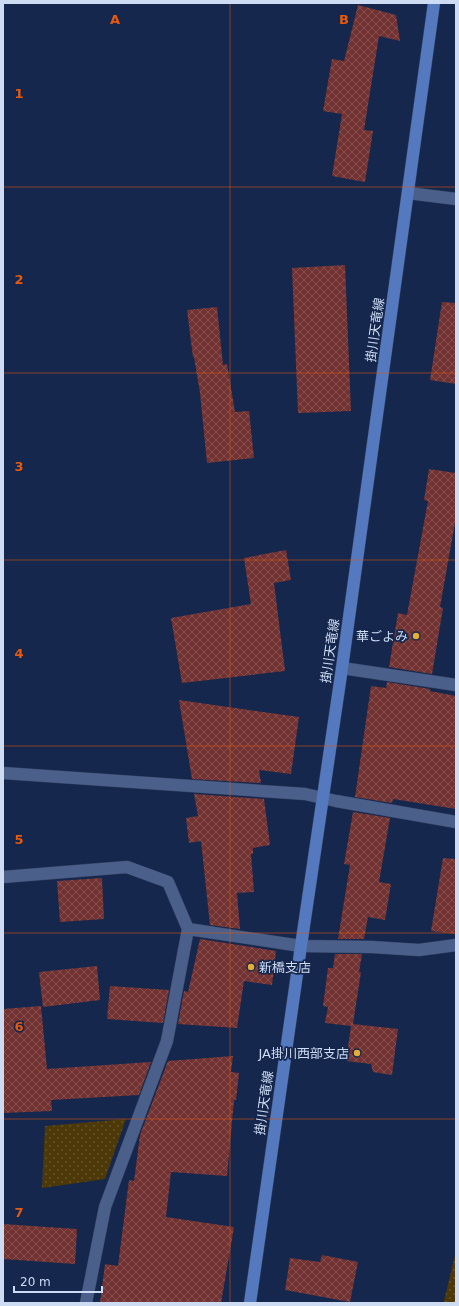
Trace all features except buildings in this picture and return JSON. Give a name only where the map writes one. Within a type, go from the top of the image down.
[{"type":"main road","name":"掛川天竜線","points":[[250,1303],[300,946],[342,668],[434,3]]},
{"type":"street","points":[[408,193],[456,199]]},
{"type":"street","points":[[342,668],[456,685]]},
{"type":"street","points":[[3,773],[305,794],[336,802],[456,822]]},
{"type":"street","points":[[3,877],[127,867],[168,882],[188,929],[167,1042],[105,1207],[86,1303]]},
{"type":"street","points":[[188,929],[300,946],[372,947],[420,950],[456,945]]},
{"type":"shaded area","points":[[126,1119],[105,1179],[42,1188],[45,1126]]},
{"type":"shaded area","points":[[456,1251],[456,1303],[444,1303],[444,1301]]},
{"type":"place","name":"華ごよみ","points":[[416,636]]},
{"type":"place","name":"新橋支店","points":[[251,967]]},
{"type":"place","name":"JA掛川西部支店","points":[[357,1053]]}]
